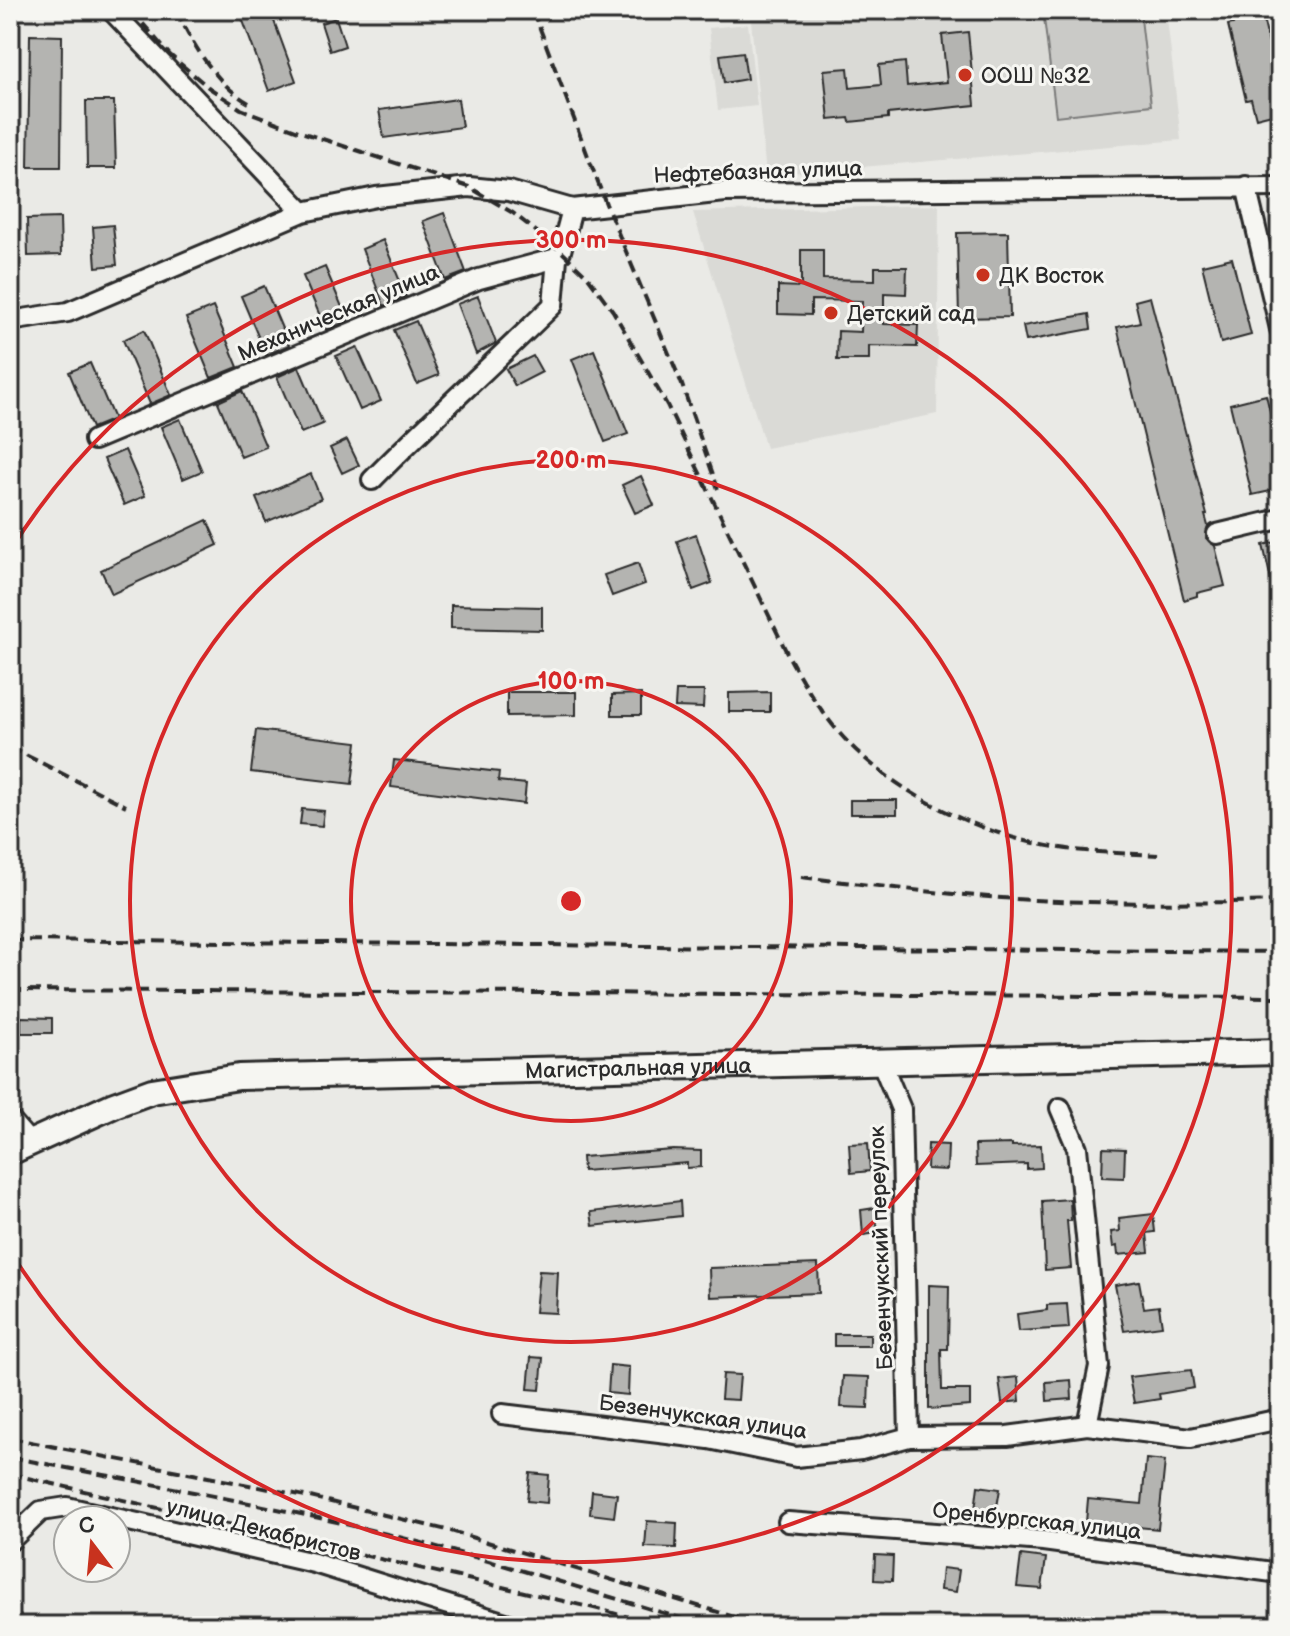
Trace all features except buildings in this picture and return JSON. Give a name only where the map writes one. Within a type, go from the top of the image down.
[{"type":"main road","name":"Магистральная улица","points":[[20,1148],[152,1091],[239,1077],[1280,1052]]},
{"type":"street","points":[[111,10],[303,212]]},
{"type":"street","points":[[1246,186],[1280,329]]},
{"type":"street","name":"Нефтебазная улица","points":[[10,321],[68,312],[303,212],[376,197],[469,187],[509,191],[572,209],[725,192],[1280,187]]},
{"type":"street","points":[[372,480],[428,422],[469,388],[553,305],[557,258],[572,209]]},
{"type":"street","name":"Механическая улица","points":[[94,440],[479,279],[557,258]]},
{"type":"street","points":[[1217,534],[1280,519]]},
{"type":"street","name":"Безенчукский переулок","points":[[881,1061],[901,1109],[909,1437]]},
{"type":"street","points":[[1060,1108],[1077,1148],[1099,1366],[1087,1425]]},
{"type":"street","points":[[10,1120],[20,1148]]},
{"type":"street","name":"Безенчукская улица","points":[[502,1414],[709,1439],[796,1457],[861,1450],[909,1437],[1007,1436],[1087,1425],[1191,1438],[1280,1419]]},
{"type":"street","name":"улица Декабристов","points":[[10,1541],[41,1511],[67,1507],[314,1563],[515,1626]]},
{"type":"street","name":"Оренбургская улица","points":[[788,1522],[1043,1541],[1280,1573]]},
{"type":"shaded area","name":"ООШ №32","points":[[750,10],[1166,10],[1181,140],[766,175]]},
{"type":"shaded area","points":[[1043,10],[1140,10],[1151,105],[1056,116]]},
{"type":"shaded area","points":[[748,24],[757,106],[718,110],[709,28]]},
{"type":"shaded area","name":"Детский сад","points":[[939,205],[937,414],[766,448],[693,212]]},
{"type":"railway","points":[[131,10],[170,55],[208,87],[241,109],[469,187],[513,213],[588,277],[613,311],[667,405],[800,676],[836,729],[881,771],[935,806],[995,832],[1067,849],[1158,855]]},
{"type":"railway","points":[[177,10],[189,36],[216,75],[249,103]]},
{"type":"railway","points":[[533,10],[606,204],[681,382],[718,489]]},
{"type":"railway","points":[[10,747],[126,806]]},
{"type":"railway","points":[[801,877],[1034,900],[1157,903],[1280,901]]},
{"type":"railway","points":[[10,940],[1280,952]]},
{"type":"railway","points":[[10,990],[1280,997]]},
{"type":"railway","points":[[10,1438],[310,1497],[451,1531],[764,1626]]},
{"type":"railway","points":[[10,1457],[241,1501],[379,1532],[706,1626]]},
{"type":"railway","points":[[10,1474],[661,1626]]},
{"type":"place","name":"ООШ №32","points":[[965,75]]},
{"type":"place","name":"ДК Восток","points":[[983,275]]},
{"type":"place","name":"Детский сад","points":[[831,313]]}]
